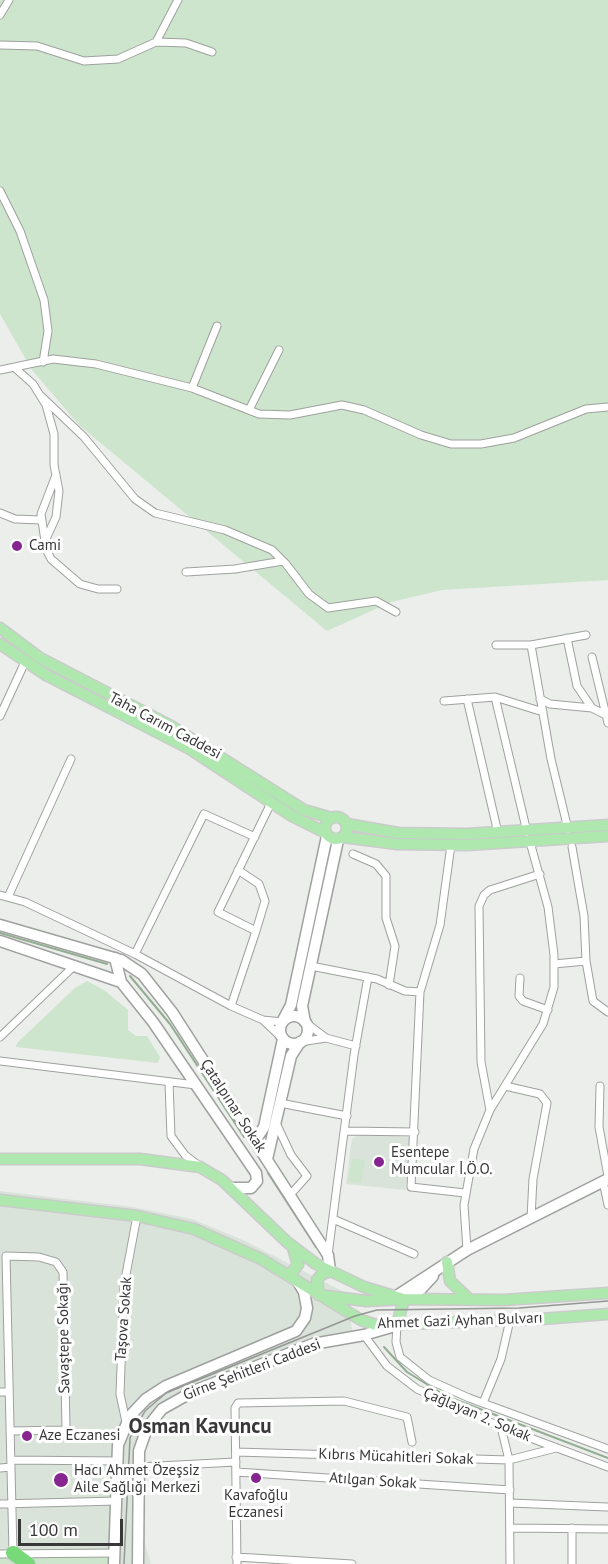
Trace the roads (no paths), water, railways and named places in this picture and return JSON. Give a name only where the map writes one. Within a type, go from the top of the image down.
[{"type":"highway","points":[[7,1554],[28,1564]]},
{"type":"main road","name":"Taha Carım Caddesi","points":[[0,628],[40,658],[171,726],[304,810],[343,819],[347,824],[398,833],[498,833],[528,837],[568,829],[608,825]]},
{"type":"main road","name":"Taha Carım Caddesi","points":[[0,644],[25,662],[190,749],[271,803],[311,827],[334,836],[397,844],[451,845],[528,837],[608,836]]},
{"type":"main road","points":[[332,818],[327,822],[334,836],[347,831],[347,824]]},
{"type":"main road","name":"Ahmet Gazi Ayhan Bulvarı","points":[[0,1159],[140,1159],[200,1167],[232,1188],[292,1246],[316,1264],[364,1287],[400,1298],[470,1300],[608,1293]]},
{"type":"main road","name":"Ahmet Gazi Ayhan Bulvarı","points":[[0,1200],[137,1216],[194,1229],[261,1259],[369,1323],[397,1325],[608,1314]]},
{"type":"main road","points":[[292,1246],[298,1265],[294,1279]]},
{"type":"main road","points":[[444,1264],[450,1281],[470,1300]]},
{"type":"main road","points":[[330,1271],[321,1275],[317,1280],[320,1295],[366,1301],[400,1298],[397,1325]]},
{"type":"street","points":[[0,15],[9,0]]},
{"type":"street","points":[[156,42],[178,0]]},
{"type":"street","points":[[0,45],[37,46],[72,58],[95,60],[118,59],[156,42],[186,44],[212,52]]},
{"type":"street","points":[[0,191],[20,231],[44,300],[48,331],[43,362]]},
{"type":"street","points":[[192,388],[217,326]]},
{"type":"street","points":[[249,410],[279,350]]},
{"type":"street","points":[[0,370],[53,359],[96,364],[143,373],[192,388],[259,414],[290,415],[342,405],[364,410],[451,444],[471,444],[514,438],[586,409],[608,407]]},
{"type":"street","points":[[15,368],[33,384],[41,396],[46,405],[54,434],[59,491],[56,517],[45,541]]},
{"type":"street","points":[[41,396],[84,437],[135,498],[155,513],[253,540],[272,550],[322,605],[334,609],[365,601],[376,601],[396,612]]},
{"type":"street","points":[[56,475],[43,505],[41,520],[51,559],[80,584],[98,590],[117,589]]},
{"type":"street","points":[[0,513],[15,519],[41,520]]},
{"type":"street","points":[[186,572],[235,569],[283,561]]},
{"type":"street","points":[[496,645],[531,645],[586,635]]},
{"type":"street","points":[[567,638],[577,686],[592,708],[607,720]]},
{"type":"street","points":[[531,645],[540,699],[568,829]]},
{"type":"street","points":[[592,657],[607,720]]},
{"type":"street","points":[[0,716],[25,662]]},
{"type":"street","points":[[444,701],[495,697],[543,712]]},
{"type":"street","points":[[467,1250],[465,1193],[474,1149],[490,1110],[538,1034],[554,987],[551,923],[495,697]]},
{"type":"street","points":[[467,699],[498,833]]},
{"type":"street","points":[[540,699],[550,704],[592,708]]},
{"type":"street","points":[[8,897],[71,759]]},
{"type":"street","points":[[256,931],[218,912],[271,803]]},
{"type":"street","points":[[135,954],[204,814],[255,837]]},
{"type":"street","points":[[267,1159],[291,1056],[307,1031],[302,1006],[334,836]]},
{"type":"street","points":[[255,1141],[264,1127],[283,1039],[280,1031],[282,1022],[293,997],[334,836]]},
{"type":"street","points":[[451,845],[440,925],[420,992],[411,1187],[465,1193]]},
{"type":"street","points":[[572,847],[584,916],[586,961],[593,1001],[608,1012]]},
{"type":"street","points":[[353,854],[376,864],[386,876],[386,918],[395,946],[389,985]]},
{"type":"street","points":[[231,1006],[265,901],[259,884],[238,870]]},
{"type":"street","points":[[490,1110],[481,1062],[480,902],[490,890],[540,874]]},
{"type":"street","points":[[0,895],[25,902],[135,954],[231,1006],[263,1020],[282,1022],[294,1016],[326,1038],[356,1046]]},
{"type":"street","name":"Çatalpınar Sokak","points":[[0,925],[115,958],[137,970],[163,999],[267,1159],[328,1255],[330,1271]]},
{"type":"street","points":[[0,941],[121,982]]},
{"type":"street","points":[[115,945],[115,958],[121,982]]},
{"type":"street","points":[[554,964],[586,961]]},
{"type":"street","points":[[0,1037],[75,965]]},
{"type":"street","points":[[311,966],[368,977],[405,990],[420,992]]},
{"type":"street","points":[[328,1255],[356,1046],[368,977]]},
{"type":"street","points":[[520,978],[519,996],[523,1001],[548,1010]]},
{"type":"street","name":"Çatalpınar Sokak","points":[[121,982],[256,1173],[257,1181],[251,1188],[232,1188]]},
{"type":"street","points":[[263,1020],[283,1039],[291,1043],[326,1038]]},
{"type":"street","points":[[0,1061],[196,1085]]},
{"type":"street","points":[[169,1082],[171,1136],[185,1155],[200,1167]]},
{"type":"street","points":[[505,1086],[540,1094],[547,1103],[533,1179],[531,1218]]},
{"type":"street","points":[[600,1086],[599,1127],[608,1205]]},
{"type":"street","points":[[280,1103],[348,1116]]},
{"type":"street","points":[[276,1122],[291,1155],[307,1176],[290,1195]]},
{"type":"street","points":[[346,1131],[415,1132]]},
{"type":"street","points":[[400,1298],[422,1289],[444,1264],[467,1250],[606,1179]]},
{"type":"street","name":"Taşova Sokak","points":[[126,1422],[120,1394],[124,1285],[137,1216]]},
{"type":"street","points":[[333,1219],[414,1254]]},
{"type":"street","name":"Savaştepe Sokağı","points":[[4,1325],[6,1256],[46,1258],[56,1263],[63,1272],[66,1430],[10,1431]]},
{"type":"street","name":"Girne Şehitleri Caddesi","points":[[115,1559],[118,1461],[120,1437],[126,1422],[140,1404],[166,1386],[296,1331],[305,1318],[307,1308],[304,1292],[294,1279]]},
{"type":"street","points":[[483,1403],[501,1359],[510,1320]]},
{"type":"street","points":[[4,1325],[9,1392],[12,1503],[7,1554],[115,1559]]},
{"type":"street","name":"Girne Şehitleri Caddesi","points":[[138,1564],[139,1451],[147,1428],[162,1409],[173,1401],[313,1344],[364,1335],[397,1325]]},
{"type":"street","name":"Çağlayan 2. Sokak","points":[[397,1325],[396,1342],[400,1357],[429,1380],[483,1403],[608,1449]]},
{"type":"street","name":"Çağlayan 2. Sokak","points":[[364,1335],[387,1366],[417,1389],[501,1427],[608,1467]]},
{"type":"street","points":[[0,1392],[9,1392]]},
{"type":"street","points":[[352,1564],[237,1561],[235,1408],[243,1401],[344,1401],[407,1417],[410,1421],[412,1442]]},
{"type":"street","points":[[501,1427],[509,1460],[510,1564]]},
{"type":"street","name":"Kıbrıs Mücahitleri Sokak","points":[[236,1452],[509,1460],[556,1448]]},
{"type":"street","points":[[0,1468],[11,1464],[118,1461]]},
{"type":"street","points":[[139,1467],[236,1462]]},
{"type":"street","name":"Atılgan Sokak","points":[[236,1473],[510,1490]]},
{"type":"street","points":[[0,1504],[117,1501]]},
{"type":"street","points":[[511,1503],[607,1507]]},
{"type":"street","points":[[511,1528],[608,1529]]},
{"type":"street","points":[[572,1528],[572,1564]]},
{"type":"street","points":[[138,1547],[146,1564]]},
{"type":"waterway","points":[[0,933],[107,964]]},
{"type":"waterway","points":[[130,976],[170,1024],[244,1137]]},
{"type":"waterway","points":[[268,1173],[316,1247]]},
{"type":"waterway","points":[[384,1347],[407,1372],[446,1396],[608,1458]]},
{"type":"tram line","points":[[124,1564],[130,1438],[145,1411],[166,1393],[355,1316],[377,1310],[519,1308],[608,1301]]},
{"type":"place","name":"Cami","points":[[17,546]]},
{"type":"place","name":"Esentepe Mumcular İ.Ö.O.","points":[[379,1162]]},
{"type":"place","name":"Aze Eczanesi","points":[[27,1436]]},
{"type":"place","name":"Kavafoğlu Eczanesi","points":[[256,1478]]},
{"type":"place","name":"Hacı Ahmet Özeşsiz Aile Sağlığı Merkezi","points":[[61,1480]]},
{"type":"district","name":"Osman Kavuncu","points":[[200,1427]]}]
